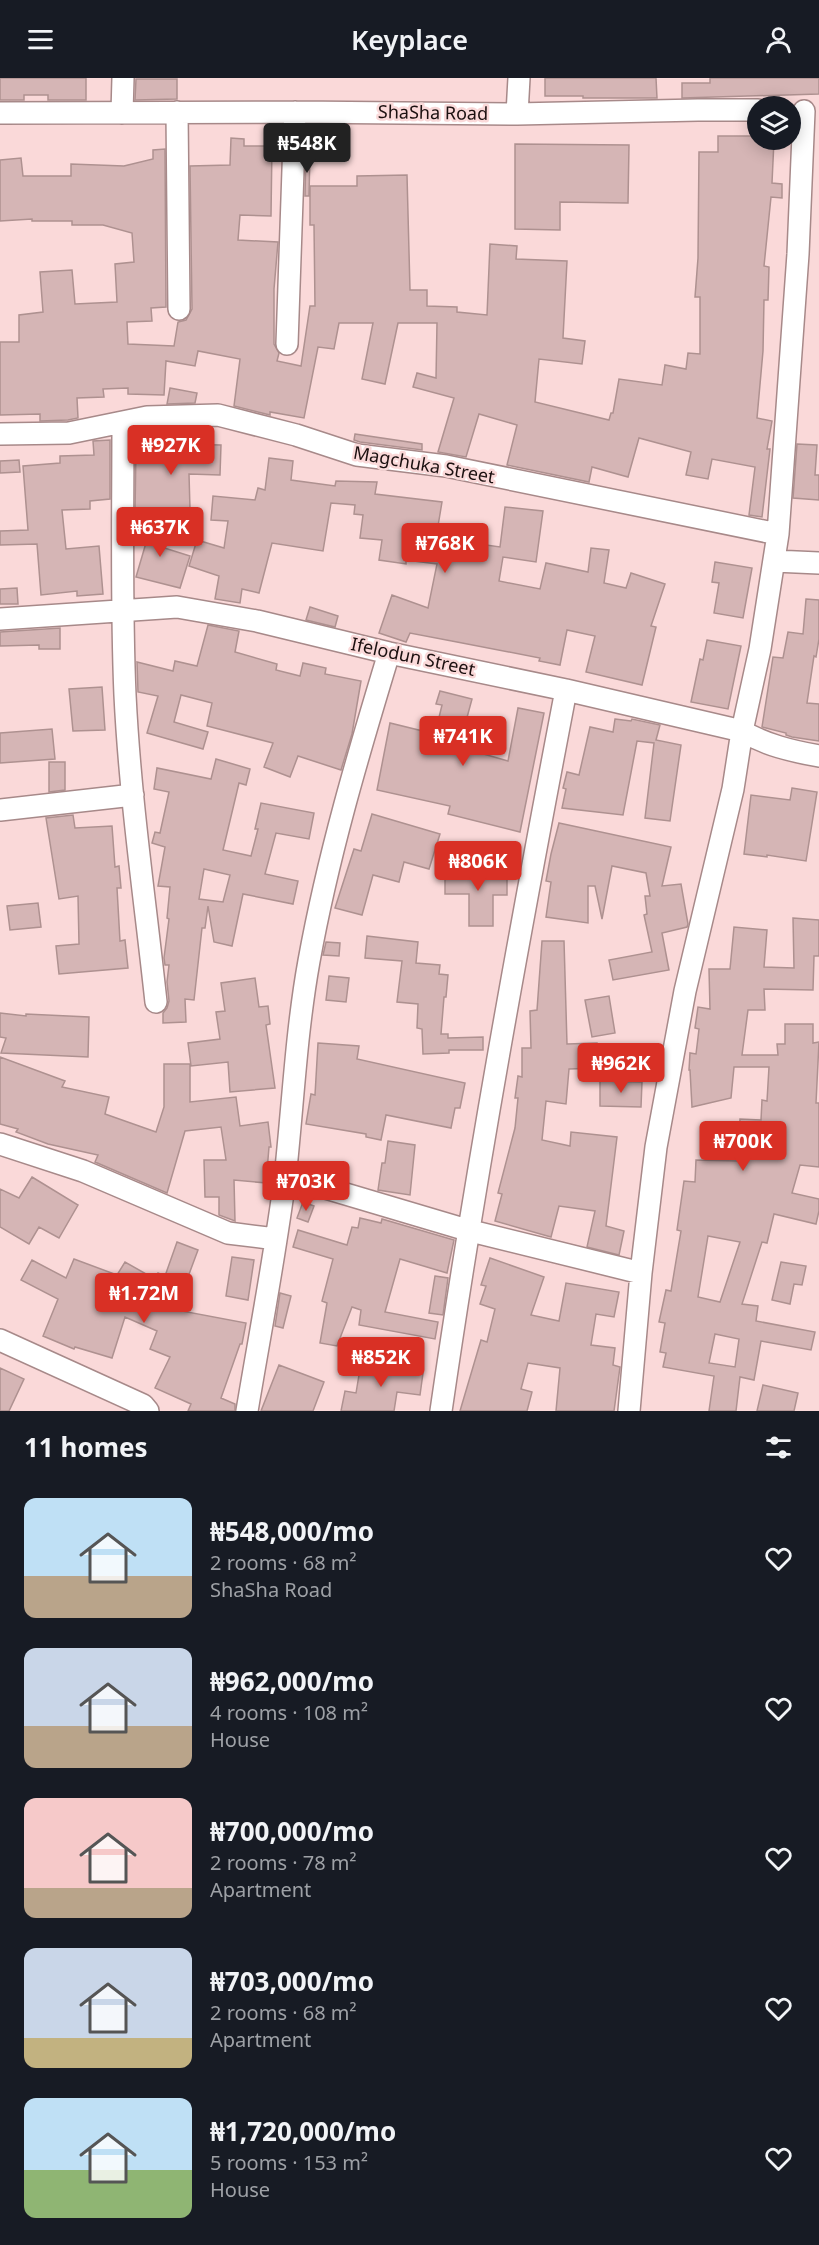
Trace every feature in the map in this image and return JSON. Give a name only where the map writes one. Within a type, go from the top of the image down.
[{"type":"street","points":[[122,112],[123,78]]},
{"type":"street","points":[[517,114],[519,78]]},
{"type":"street","name":"ShaSha Road","points":[[0,113],[517,114],[747,110]]},
{"type":"street","points":[[629,1411],[641,1273],[656,1147],[685,991],[733,789],[741,731],[760,649],[778,534],[798,254],[804,111]]},
{"type":"street","points":[[177,112],[179,309]]},
{"type":"street","points":[[287,344],[295,112]]},
{"type":"street","name":"Magchuka Street","points":[[0,434],[69,434],[147,417],[218,415],[296,435],[357,456],[446,466],[778,534]]},
{"type":"street","points":[[123,423],[125,696],[133,795],[156,1002]]},
{"type":"street","points":[[774,561],[819,563]]},
{"type":"street","name":"Ifelodun Street","points":[[0,619],[177,607],[200,610],[566,690],[741,731],[776,747],[819,756]]},
{"type":"street","points":[[247,1411],[285,1176],[295,1059],[308,962],[346,795],[389,653]]},
{"type":"street","points":[[441,1411],[467,1230],[515,956],[566,690]]},
{"type":"street","points":[[0,810],[133,795]]},
{"type":"street","points":[[0,1144],[83,1171],[228,1233],[276,1239]]},
{"type":"street","points":[[285,1176],[467,1230],[641,1273]]},
{"type":"street","points":[[0,1340],[143,1404],[148,1411]]},
{"type":"building","points":[[0,78],[86,78],[86,100],[48,100],[48,95],[24,95],[24,100],[0,100]]},
{"type":"building","points":[[545,78],[656,78],[657,98],[545,96]]},
{"type":"building","points":[[710,78],[819,78],[819,94],[682,98],[682,83],[710,83]]},
{"type":"building","points":[[136,79],[177,79],[177,99],[135,100]]},
{"type":"building","points":[[718,136],[747,136],[747,150],[774,150],[772,183],[782,184],[782,198],[771,197],[764,266],[769,267],[768,300],[764,300],[763,351],[757,418],[772,421],[767,449],[770,449],[762,517],[749,515],[755,467],[712,459],[708,479],[686,475],[691,452],[639,438],[628,477],[592,467],[589,482],[507,465],[517,425],[479,414],[466,457],[438,452],[454,398],[413,387],[417,373],[436,378],[437,323],[398,323],[385,384],[362,379],[373,323],[339,323],[334,349],[318,347],[304,418],[270,412],[270,415],[234,406],[240,359],[198,351],[195,366],[166,361],[164,395],[128,394],[128,388],[103,389],[104,397],[77,398],[78,418],[40,421],[40,414],[0,415],[0,342],[19,342],[19,315],[43,312],[40,272],[72,270],[75,304],[117,302],[115,264],[134,262],[132,233],[103,225],[72,225],[72,221],[32,221],[32,219],[0,221],[0,160],[21,158],[23,176],[71,176],[71,164],[124,166],[153,159],[153,150],[165,149],[166,307],[151,308],[152,321],[127,322],[128,344],[174,346],[178,322],[186,320],[192,309],[190,166],[230,165],[231,138],[244,139],[244,146],[272,146],[271,216],[240,215],[238,240],[278,242],[274,289],[274,344],[279,353],[277,361],[301,366],[310,306],[315,306],[314,225],[310,225],[310,186],[357,186],[357,176],[407,175],[410,290],[427,290],[427,306],[457,307],[457,312],[487,315],[490,244],[517,246],[516,259],[567,261],[563,338],[585,341],[582,364],[539,359],[535,402],[609,420],[613,413],[619,379],[662,385],[665,365],[686,369],[688,353],[700,354],[700,297],[695,297],[698,258],[699,152],[718,152]]},
{"type":"building","points":[[515,144],[629,145],[628,203],[560,202],[560,230],[515,229]]},
{"type":"building","points":[[306,151],[310,152],[309,196],[305,196]]},
{"type":"building","points":[[170,388],[197,393],[195,403],[167,404]]},
{"type":"building","points":[[355,434],[422,444],[422,450],[360,442],[354,440]]},
{"type":"building","points":[[110,440],[110,499],[90,501],[90,509],[62,510],[66,549],[99,546],[103,594],[77,596],[77,591],[41,595],[37,544],[0,545],[0,531],[28,530],[23,466],[60,463],[60,456],[94,455],[93,441]]},
{"type":"building","points":[[174,444],[221,445],[220,475],[189,474],[190,509],[166,510],[165,515],[135,513],[136,448],[173,452]]},
{"type":"building","points":[[797,444],[817,445],[815,475],[819,475],[819,500],[793,498]]},
{"type":"building","points":[[269,458],[293,461],[291,480],[335,486],[336,481],[377,482],[375,494],[442,502],[437,532],[459,533],[458,541],[500,547],[505,507],[543,511],[536,562],[503,557],[499,581],[540,589],[546,563],[588,572],[591,548],[609,550],[604,583],[626,588],[631,573],[665,584],[651,626],[656,627],[642,685],[586,672],[595,636],[567,630],[560,665],[539,661],[540,658],[410,633],[406,642],[379,633],[392,595],[428,608],[437,564],[406,560],[406,564],[379,560],[382,540],[360,538],[363,515],[354,514],[355,505],[331,503],[323,551],[272,543],[259,593],[242,589],[240,603],[215,599],[219,576],[189,566],[197,540],[224,548],[228,521],[211,520],[213,496],[255,500],[258,488],[265,490]]},
{"type":"building","points":[[19,460],[20,472],[0,473],[0,461]]},
{"type":"building","points":[[135,520],[176,533],[174,541],[160,538],[158,546],[190,556],[180,588],[136,577],[148,536],[135,533]]},
{"type":"building","points":[[715,562],[752,568],[743,618],[714,613],[719,583],[712,582]]},
{"type":"building","points":[[17,588],[18,604],[0,604],[0,589]]},
{"type":"building","points":[[806,599],[819,600],[819,639],[807,703],[819,704],[819,741],[792,737],[786,733],[762,727],[773,657],[783,658],[788,632],[803,634]]},
{"type":"building","points":[[310,607],[338,616],[335,627],[306,620]]},
{"type":"building","points":[[208,625],[239,631],[235,652],[277,664],[276,670],[300,676],[303,663],[326,668],[325,674],[361,681],[352,734],[341,770],[298,756],[290,777],[264,767],[273,743],[207,726],[212,703],[181,695],[174,722],[208,732],[203,749],[147,733],[158,696],[138,692],[137,662],[173,671],[175,661],[197,666]]},
{"type":"building","points":[[60,628],[60,649],[39,649],[39,645],[0,646],[0,632]]},
{"type":"building","points":[[707,640],[741,646],[728,709],[691,702],[700,659],[703,660]]},
{"type":"building","points":[[102,687],[105,730],[73,731],[69,689]]},
{"type":"building","points":[[440,691],[472,699],[459,747],[508,761],[518,708],[544,713],[520,832],[448,814],[450,806],[377,790],[390,723],[435,734],[442,705],[436,704]]},
{"type":"building","points":[[615,719],[631,721],[632,719],[660,725],[656,740],[681,745],[670,821],[645,818],[654,743],[637,741],[623,815],[562,808],[567,772],[579,775],[590,727],[613,732]]},
{"type":"building","points":[[52,729],[55,759],[0,763],[0,733]]},
{"type":"building","points":[[216,759],[250,769],[246,785],[239,783],[223,850],[251,856],[258,829],[255,829],[261,803],[314,813],[309,839],[276,833],[265,874],[298,881],[293,904],[243,894],[232,946],[214,942],[208,906],[205,928],[202,928],[194,1000],[185,999],[186,1022],[163,1023],[163,1013],[169,1001],[167,982],[169,965],[165,965],[164,958],[170,887],[158,886],[165,847],[152,843],[155,832],[160,833],[169,792],[154,789],[157,768],[211,779]],"holes":[[[204,869],[230,875],[223,902],[199,899]]]},
{"type":"building","points":[[49,762],[65,762],[65,790],[49,792]]},
{"type":"building","points":[[792,788],[817,792],[806,861],[744,854],[751,795],[790,800]]},
{"type":"building","points":[[372,814],[440,834],[429,869],[404,862],[399,882],[373,875],[362,915],[335,908],[354,849],[361,851]]},
{"type":"building","points":[[73,815],[75,828],[112,826],[115,867],[119,866],[121,888],[117,888],[120,941],[125,940],[128,968],[59,974],[56,946],[79,944],[78,896],[59,899],[46,818]]},
{"type":"building","points":[[559,823],[671,847],[662,886],[681,884],[688,924],[687,927],[662,933],[669,970],[613,980],[609,960],[652,952],[644,915],[647,914],[645,896],[650,896],[646,873],[612,866],[602,919],[595,886],[588,886],[588,923],[546,917],[551,882],[546,881]]},
{"type":"building","points":[[445,871],[507,872],[507,895],[493,895],[493,926],[469,926],[469,894],[445,894]]},
{"type":"building","points":[[38,903],[41,927],[10,930],[7,906]]},
{"type":"building","points":[[793,918],[819,920],[819,956],[814,956],[813,990],[764,989],[765,1010],[748,1010],[742,1055],[778,1055],[777,1044],[785,1044],[785,1024],[813,1024],[813,1043],[819,1042],[816,1103],[819,1103],[819,1167],[800,1165],[792,1193],[819,1199],[819,1211],[816,1224],[774,1214],[767,1243],[762,1242],[742,1304],[758,1306],[756,1321],[815,1332],[811,1350],[761,1341],[754,1380],[740,1377],[736,1411],[709,1411],[714,1376],[663,1367],[666,1353],[660,1352],[665,1323],[659,1322],[666,1290],[671,1291],[681,1231],[677,1230],[684,1181],[695,1182],[696,1160],[738,1161],[740,1119],[761,1120],[762,1100],[767,1101],[769,1067],[734,1067],[731,1098],[692,1107],[690,1053],[696,1054],[699,1029],[695,1028],[698,1007],[710,1009],[709,969],[730,969],[734,927],[767,930],[764,967],[794,968]],"holes":[[[708,1236],[740,1242],[720,1302],[698,1297]],[[715,1334],[739,1339],[735,1367],[709,1363]]]},
{"type":"building","points":[[367,936],[418,942],[416,963],[440,965],[439,974],[448,975],[441,1034],[448,1034],[448,1038],[483,1037],[483,1050],[449,1050],[449,1053],[423,1054],[422,1029],[417,1028],[418,1004],[397,1002],[402,961],[365,958]]},
{"type":"building","points":[[542,941],[564,941],[567,1044],[597,1043],[598,1068],[569,1069],[566,1104],[546,1101],[542,1140],[570,1146],[571,1132],[617,1137],[606,1226],[624,1231],[619,1255],[587,1247],[595,1211],[559,1206],[551,1237],[495,1221],[502,1194],[498,1193],[515,1128],[518,1098],[515,1098],[518,1076],[522,1077],[522,1048],[531,1048],[530,1011],[537,1010]]},
{"type":"building","points":[[326,942],[340,943],[339,956],[323,955]]},
{"type":"building","points":[[329,976],[349,978],[346,1002],[326,1000]]},
{"type":"building","points":[[255,978],[259,1007],[268,1006],[270,1024],[266,1025],[275,1088],[230,1092],[228,1062],[191,1066],[188,1043],[220,1039],[216,1012],[225,1011],[221,983]]},
{"type":"building","points":[[609,996],[615,1033],[592,1037],[585,1000]]},
{"type":"building","points":[[0,1013],[26,1016],[26,1014],[89,1017],[88,1057],[1,1053],[6,1038],[0,1037]]},
{"type":"building","points":[[318,1043],[359,1046],[357,1059],[465,1083],[460,1108],[455,1108],[451,1128],[386,1115],[381,1140],[366,1137],[366,1134],[306,1124],[311,1094],[315,1095]]},
{"type":"building","points":[[0,1057],[65,1081],[62,1087],[109,1097],[105,1114],[156,1132],[164,1107],[164,1064],[190,1064],[190,1102],[236,1097],[240,1126],[268,1122],[271,1147],[269,1147],[266,1183],[234,1180],[235,1221],[219,1215],[219,1197],[205,1197],[204,1160],[226,1160],[221,1127],[185,1131],[167,1193],[95,1162],[98,1155],[48,1144],[16,1132],[18,1129],[0,1124]]},
{"type":"building","points":[[600,1081],[642,1082],[641,1107],[600,1106]]},
{"type":"building","points":[[388,1141],[415,1145],[410,1195],[378,1190]]},
{"type":"building","points":[[32,1177],[78,1205],[59,1238],[39,1227],[29,1244],[0,1227],[0,1189],[19,1198]]},
{"type":"building","points":[[303,1202],[314,1206],[308,1222],[297,1218]]},
{"type":"building","points":[[360,1218],[381,1223],[382,1219],[454,1240],[447,1273],[400,1259],[385,1312],[438,1322],[435,1339],[359,1325],[361,1310],[352,1307],[337,1346],[320,1343],[327,1303],[322,1301],[333,1259],[293,1247],[298,1230],[347,1245],[352,1227],[358,1228]]},
{"type":"building","points":[[177,1242],[198,1250],[185,1285],[190,1288],[189,1291],[154,1286],[150,1305],[246,1323],[242,1344],[240,1344],[221,1398],[235,1404],[235,1411],[188,1411],[191,1404],[155,1388],[170,1357],[150,1349],[157,1331],[125,1317],[112,1358],[75,1347],[74,1349],[43,1336],[58,1299],[21,1280],[32,1260],[66,1278],[74,1259],[117,1275],[125,1262],[155,1279],[154,1282],[158,1273],[165,1276]]},
{"type":"building","points":[[232,1257],[254,1260],[248,1300],[226,1296]]},
{"type":"building","points":[[490,1258],[544,1277],[531,1315],[559,1321],[566,1283],[619,1292],[614,1317],[596,1314],[591,1345],[615,1348],[613,1365],[620,1367],[614,1411],[556,1411],[560,1368],[528,1363],[521,1389],[532,1392],[527,1411],[460,1411],[481,1340],[487,1342],[495,1309],[480,1304],[486,1286],[481,1285]]},
{"type":"building","points":[[781,1262],[806,1266],[802,1285],[794,1284],[790,1304],[772,1300]]},
{"type":"building","points":[[435,1276],[448,1278],[443,1315],[429,1313]]},
{"type":"building","points":[[280,1293],[291,1296],[283,1328],[275,1326]]},
{"type":"building","points":[[361,1363],[423,1373],[420,1395],[397,1392],[394,1411],[341,1411],[345,1391],[356,1393]]},
{"type":"building","points":[[279,1365],[324,1382],[313,1411],[261,1411]]},
{"type":"building","points":[[0,1368],[24,1379],[9,1411],[0,1411]]},
{"type":"building","points":[[763,1385],[798,1393],[794,1411],[757,1411]]}]
